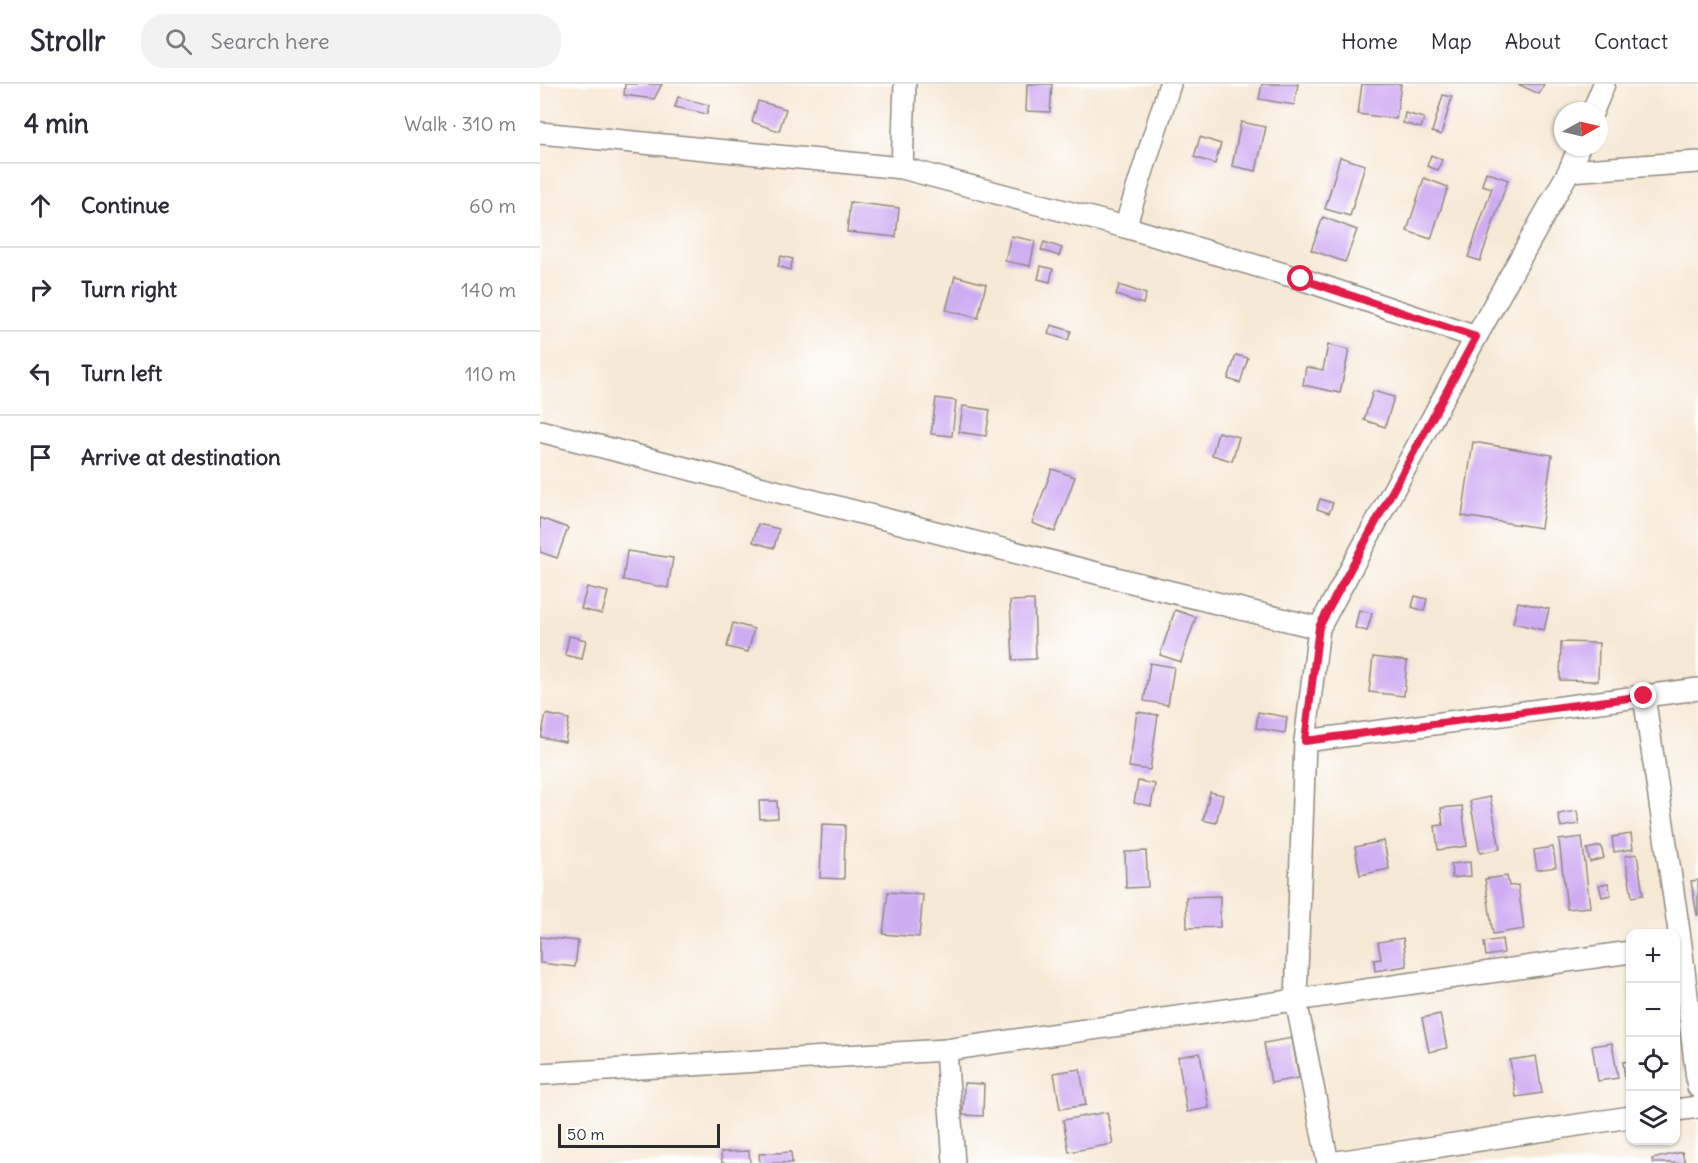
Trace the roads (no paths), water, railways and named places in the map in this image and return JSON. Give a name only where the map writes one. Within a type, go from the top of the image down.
[{"type":"street","points":[[902,168],[905,84]]},
{"type":"street","points":[[1125,227],[1170,84]]},
{"type":"street","points":[[1597,102],[1604,84]]},
{"type":"street","points":[[540,133],[902,168],[1125,227],[1301,279],[1476,337]]},
{"type":"street","points":[[1575,156],[1319,627],[1305,741],[1296,1000],[1329,1163],[1626,1118]]},
{"type":"street","points":[[1569,171],[1698,162]]},
{"type":"street","points":[[540,431],[1155,588],[1319,627]]},
{"type":"street","points":[[1305,741],[1698,689]]},
{"type":"street","points":[[1644,696],[1685,944],[1698,1087]]},
{"type":"street","points":[[540,1074],[946,1050],[1626,953]]},
{"type":"street","points":[[946,1050],[954,1163]]},
{"type":"street","points":[[1680,1109],[1698,1107]]}]
